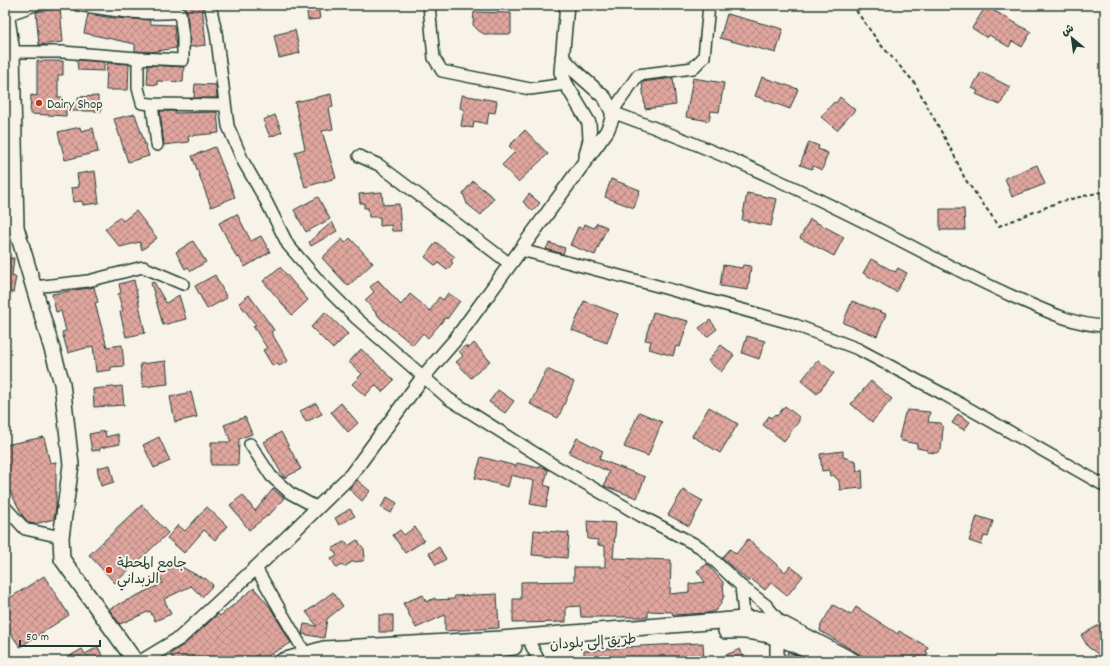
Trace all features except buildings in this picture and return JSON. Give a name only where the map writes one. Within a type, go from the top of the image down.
[{"type":"main road","points":[[6,10],[12,52],[16,227],[62,384],[71,465],[61,537],[62,559],[135,661]]},
{"type":"main road","points":[[283,661],[305,653],[324,649],[744,624],[760,620],[853,661]]},
{"type":"main road","name":"طريق إلى بلودان","points":[[328,661],[349,658],[478,656],[531,645],[744,624]]},
{"type":"main road","points":[[780,630],[828,661]]},
{"type":"street","points":[[6,10],[35,5]]},
{"type":"street","points":[[12,52],[62,52],[183,60],[184,37],[180,13],[131,13],[78,5]]},
{"type":"street","points":[[210,5],[216,32],[228,126],[243,162],[266,201],[288,245],[320,282],[449,399],[552,464],[641,516],[700,547],[741,586],[766,605],[780,630],[777,661]]},
{"type":"street","points":[[429,5],[434,58],[442,71],[530,89],[566,84]]},
{"type":"street","points":[[567,5],[561,72],[566,84],[589,123],[590,139],[586,159]]},
{"type":"street","points":[[612,112],[638,75],[694,68],[704,57],[709,5]]},
{"type":"street","points":[[142,661],[180,638],[256,568],[351,475],[423,377],[455,340],[607,131],[612,119],[612,112],[605,98],[576,72],[562,56]]},
{"type":"street","points":[[138,58],[138,88],[142,103],[225,105]]},
{"type":"street","points":[[152,104],[157,144]]},
{"type":"street","points":[[612,112],[670,133],[749,168],[840,210],[959,272],[1046,311],[1091,326],[1105,326]]},
{"type":"street","points":[[359,156],[379,165],[510,264]]},
{"type":"street","points":[[521,250],[790,323],[858,349],[945,395],[1105,486]]},
{"type":"street","points":[[34,287],[88,281],[143,267],[183,284]]},
{"type":"street","points":[[250,444],[271,476],[290,493],[316,508]]},
{"type":"street","points":[[5,507],[24,529],[61,537]]},
{"type":"street","points":[[256,568],[305,653]]},
{"type":"street","points":[[741,586],[744,624]]},
{"type":"street","points":[[531,645],[539,661]]},
{"type":"path","points":[[852,5],[880,44],[914,82],[965,179],[999,226],[1059,202],[1105,191]]},
{"type":"place","name":"Dairy Shop","points":[[39,103]]},
{"type":"place","name":"جامع المحطة الزبداني","points":[[109,570]]}]
